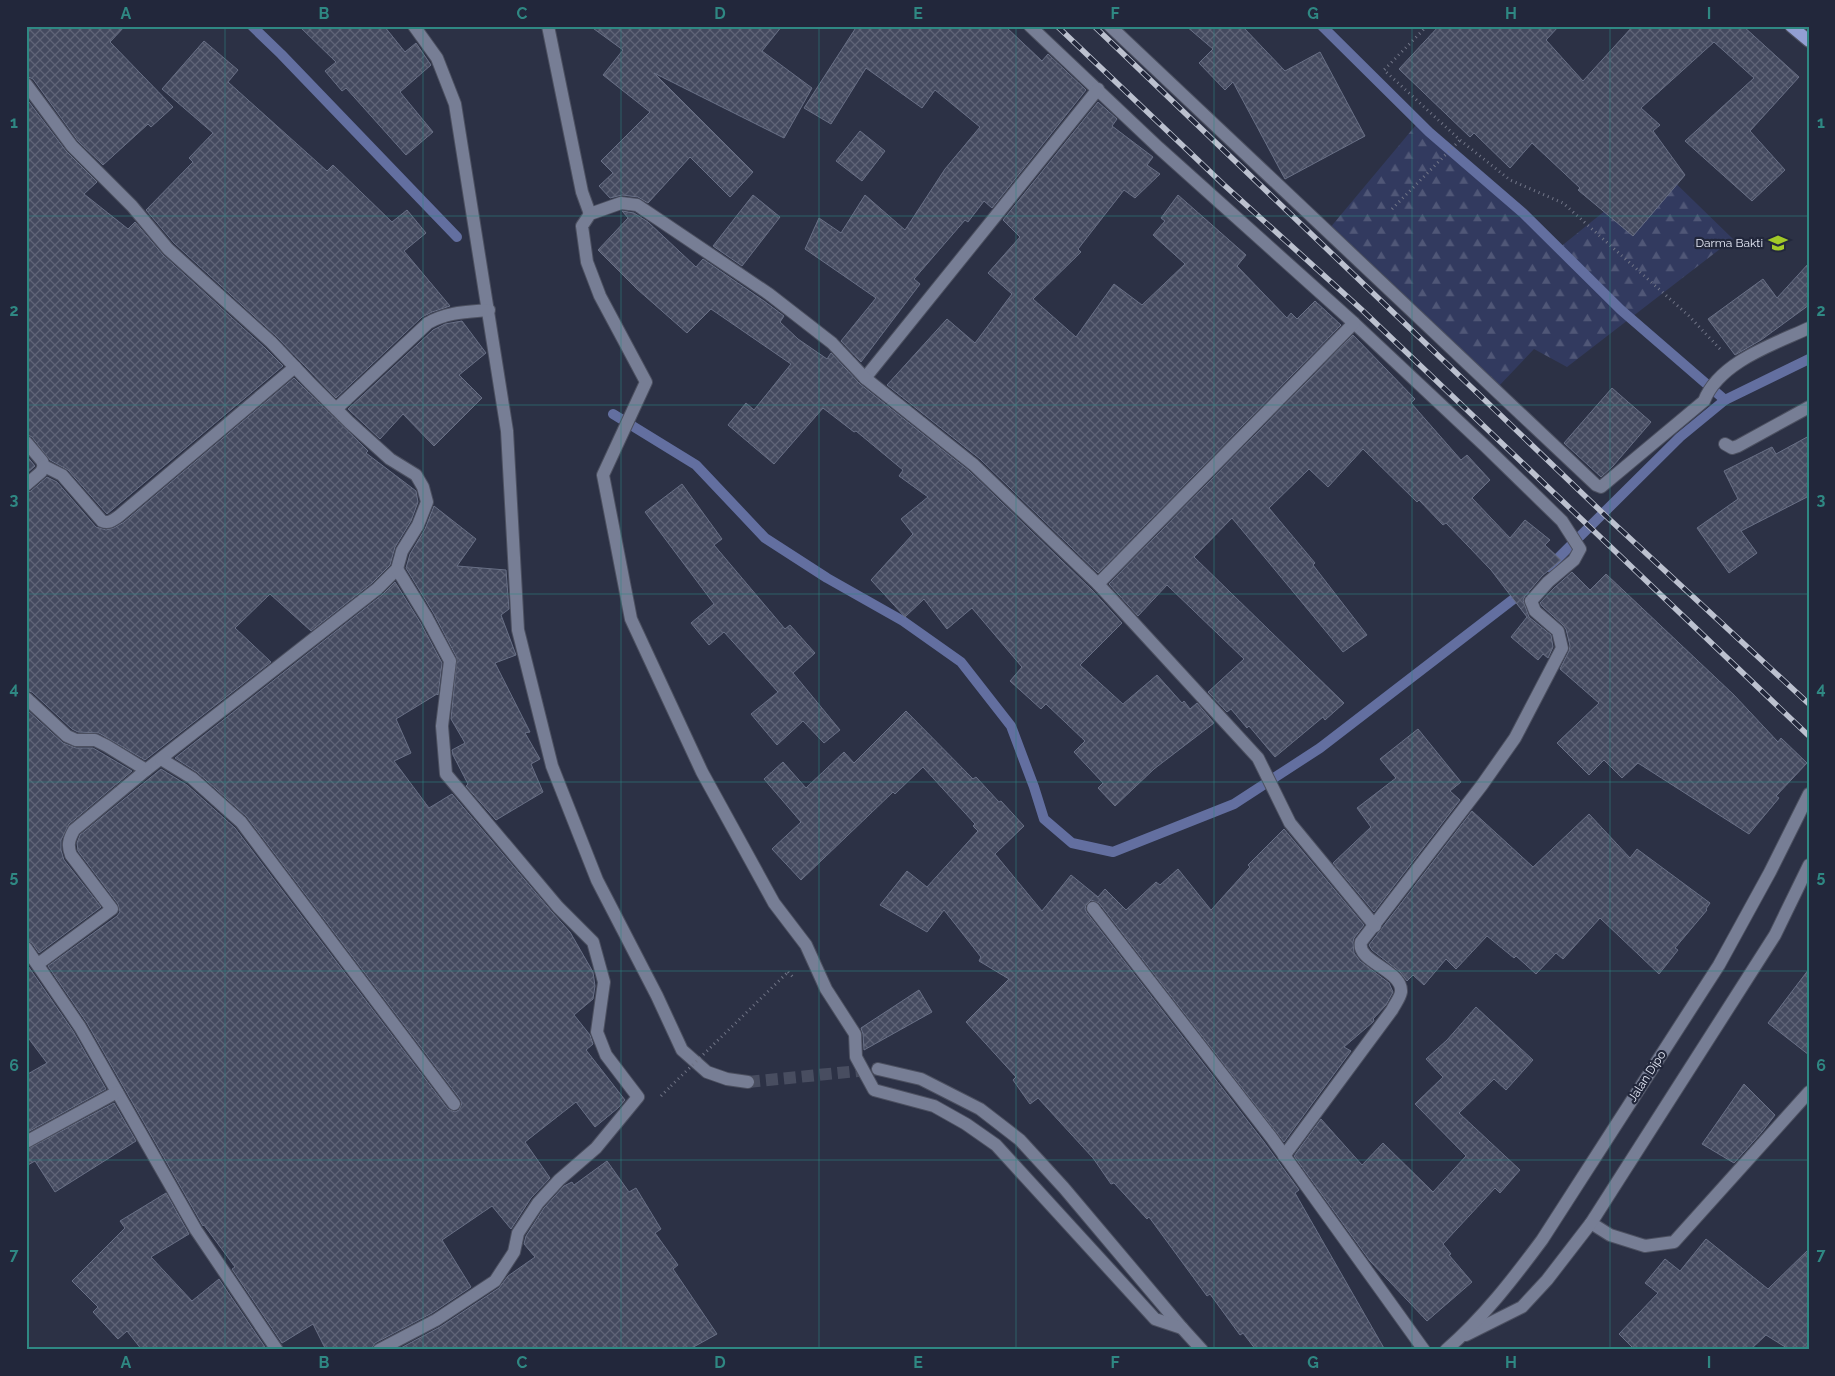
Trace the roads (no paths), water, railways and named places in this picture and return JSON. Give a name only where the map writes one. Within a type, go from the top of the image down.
[{"type":"main road","points":[[1792,26],[1809,41]]},
{"type":"street","points":[[414,26],[437,58],[456,104],[507,431],[518,630],[552,766],[597,880],[657,996],[682,1050],[707,1072],[727,1079],[748,1082]]},
{"type":"street","points":[[548,26],[582,192],[590,214]]},
{"type":"street","points":[[1030,26],[1159,148],[1354,324],[1562,521],[1580,549],[1574,560],[1548,582],[1531,601],[1535,610],[1558,631],[1562,648],[1520,730],[1482,785],[1361,942],[1360,949],[1362,952],[1394,976],[1401,989],[1400,995],[1392,1010],[1284,1156]]},
{"type":"street","points":[[1110,26],[1596,485],[1601,487],[1704,401],[1707,393],[1734,364],[1809,328]]},
{"type":"street","points":[[26,84],[72,146],[132,206],[168,249],[271,342],[336,409],[390,459],[416,475],[423,487],[427,502],[418,524],[402,551],[397,569],[377,588],[161,758],[74,830],[68,848],[71,855],[112,909],[38,964]]},
{"type":"street","points":[[866,378],[1098,89]]},
{"type":"street","points":[[1182,1328],[1155,1319],[996,1145],[966,1124],[934,1106],[874,1090],[856,1057],[855,1034],[826,989],[806,945],[774,903],[702,772],[631,619],[603,475],[646,382],[600,296],[587,262],[582,226],[590,214],[622,203],[637,204],[769,294],[832,343],[866,378],[974,465],[1098,584],[1258,758],[1290,823],[1375,926]]},
{"type":"street","points":[[336,409],[438,317],[489,310]]},
{"type":"street","points":[[1098,584],[1354,324]]},
{"type":"street","points":[[26,442],[44,466],[62,476],[102,521],[110,522],[295,367]]},
{"type":"street","points":[[1725,444],[1732,448],[1738,446],[1809,407]]},
{"type":"street","points":[[26,485],[41,472],[44,466]]},
{"type":"street","points":[[380,1350],[436,1320],[495,1281],[514,1252],[518,1233],[538,1204],[559,1180],[596,1148],[638,1097],[606,1055],[597,1032],[604,982],[593,942],[558,907],[446,774],[442,726],[450,661],[427,618],[397,569]]},
{"type":"street","points":[[26,698],[67,736],[76,740],[95,740],[146,770]]},
{"type":"street","points":[[161,758],[192,778],[241,822],[454,1104]]},
{"type":"street","name":"Jalan Dipo","points":[[1446,1350],[1510,1284],[1542,1240],[1719,965],[1770,872],[1809,794]]},
{"type":"street","name":"Jalan Dipo","points":[[1457,1340],[1522,1307],[1547,1280],[1590,1222],[1775,935],[1809,865]]},
{"type":"street","points":[[1093,908],[1284,1156],[1424,1350]]},
{"type":"street","points":[[26,948],[80,1027],[196,1230],[277,1350]]},
{"type":"street","points":[[878,1069],[920,1079],[980,1109],[1020,1140],[1064,1188],[1202,1350]]},
{"type":"street","points":[[26,1142],[117,1092]]},
{"type":"street","points":[[1590,1222],[1610,1235],[1645,1246],[1674,1242],[1809,1092]]},
{"type":"waterway","points":[[252,26],[457,237]]},
{"type":"waterway","points":[[1322,26],[1429,132],[1523,213],[1621,310],[1725,400]]},
{"type":"waterway","points":[[1549,567],[1680,437],[1725,400],[1809,359]]},
{"type":"waterway","points":[[613,414],[696,465],[765,538],[827,578],[903,621],[961,662],[1011,726],[1044,819],[1072,843],[1113,852],[1234,804],[1320,748],[1524,591]]},
{"type":"tunnel","points":[[748,1082],[878,1069]]},
{"type":"railway","points":[[1057,26],[1223,184],[1361,309],[1809,736]]},
{"type":"railway","points":[[1094,26],[1609,519],[1809,704]]},
{"type":"place","name":"Darma Bakti","points":[[1778,243]]}]
